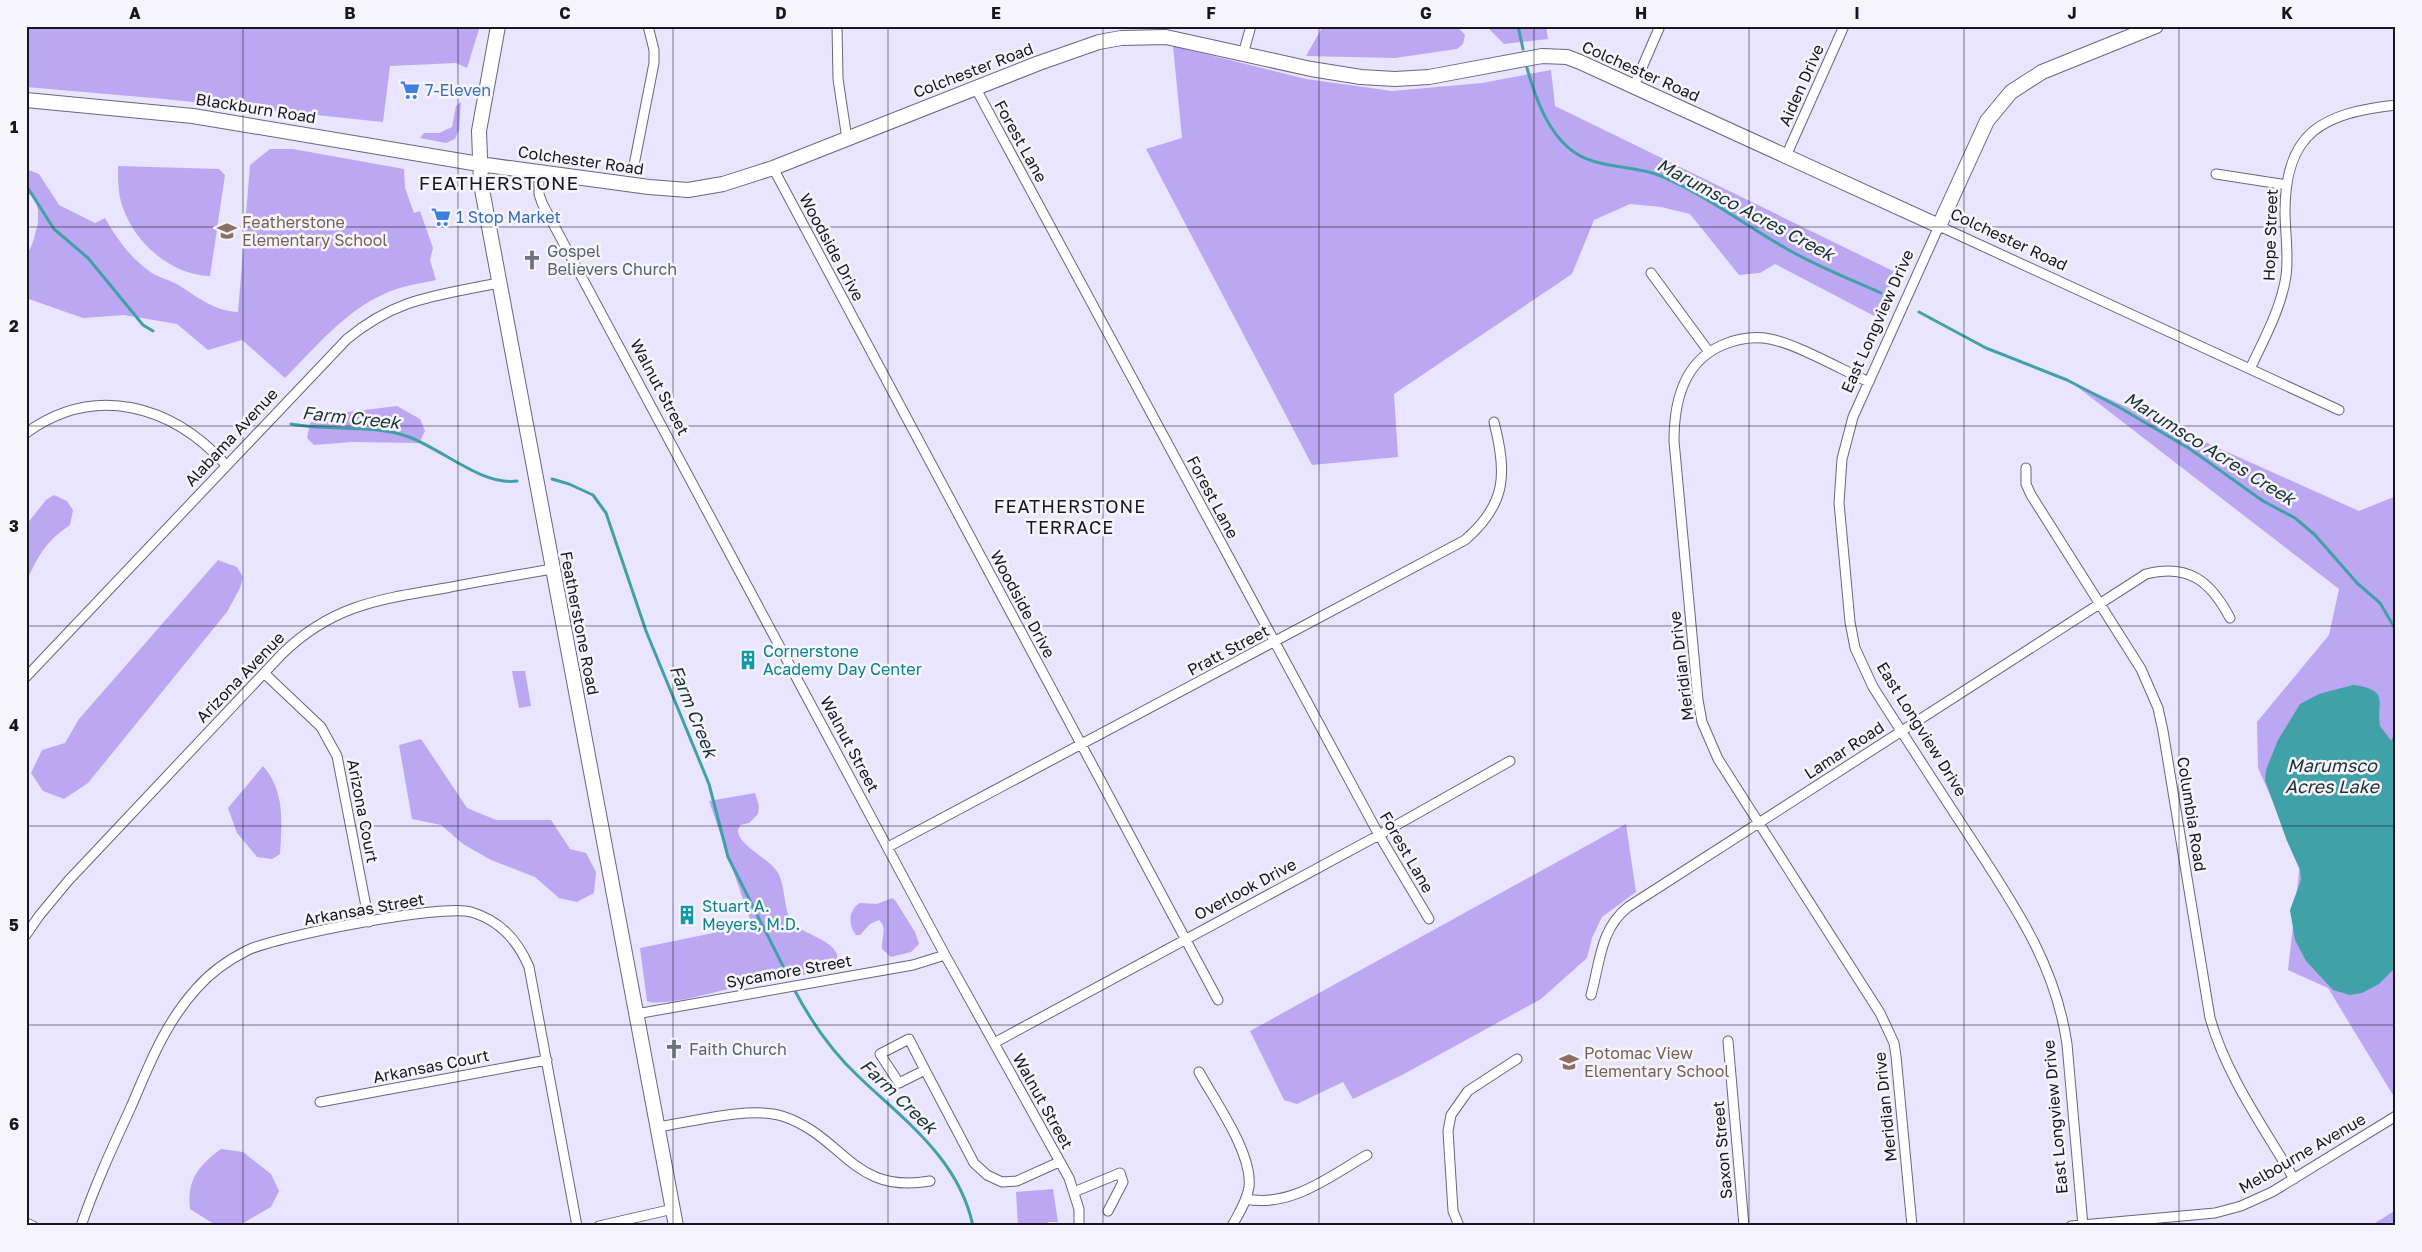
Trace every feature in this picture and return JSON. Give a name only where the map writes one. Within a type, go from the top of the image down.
[{"type":"street","name":"Featherstone Road","points":[[498,26],[482,108],[479,164],[498,283],[676,1226]]},
{"type":"street","points":[[634,166],[654,57],[648,26]]},
{"type":"street","points":[[837,26],[838,79],[847,138]]},
{"type":"street","points":[[1243,54],[1251,26]]},
{"type":"street","points":[[1634,86],[1660,26]]},
{"type":"street","name":"Aiden Drive","points":[[1786,156],[1844,26]]},
{"type":"street","name":"East Longview Drive","points":[[2083,1225],[2067,1044],[2052,982],[2037,945],[2020,916],[1869,680],[1855,648],[1850,622],[1840,513],[1842,459],[1853,417],[1987,122],[2011,92],[2042,72],[2156,26]]},
{"type":"street","name":"Colchester Road","points":[[479,164],[649,187],[688,190],[723,184],[773,168],[1039,63],[1099,42],[1121,38],[1166,37],[1311,69],[1361,77],[1395,79],[1430,77],[1554,55],[1580,62],[1634,86],[2339,410]]},
{"type":"street","name":"Forest Lane","points":[[975,87],[1274,643],[1379,835],[1429,919]]},
{"type":"street","name":"Blackburn Road","points":[[26,100],[193,116],[479,164]]},
{"type":"street","name":"Hope Street","points":[[2250,369],[2276,313],[2284,285],[2288,257],[2285,214],[2287,185],[2295,153],[2317,127],[2339,116],[2396,105]]},
{"type":"street","name":"Woodside Drive","points":[[773,168],[1218,1000]]},
{"type":"street","name":"Walnut Street","points":[[539,172],[539,194],[542,203],[945,955],[1059,1162],[1074,1192],[1079,1226]]},
{"type":"street","points":[[2216,174],[2287,185]]},
{"type":"street","points":[[1651,273],[1708,352]]},
{"type":"street","name":"Alabama Avenue","points":[[26,677],[226,464],[347,339],[364,325],[388,311],[414,300],[498,283]]},
{"type":"street","name":"Meridian Drive","points":[[1869,382],[1770,339],[1742,338],[1708,352],[1698,360],[1683,382],[1674,422],[1674,441],[1698,700],[1702,722],[1713,750],[1880,1013],[1890,1034],[1898,1073],[1912,1226]]},
{"type":"street","points":[[26,433],[56,415],[73,409],[109,404],[127,406],[163,418],[182,428],[200,440],[226,464]]},
{"type":"street","name":"Pratt Street","points":[[888,847],[1465,540],[1476,530],[1495,505],[1502,483],[1502,451],[1494,422]]},
{"type":"street","name":"Columbia Road","points":[[2026,468],[2026,484],[2031,495],[2141,669],[2158,708],[2210,1018],[2217,1042],[2234,1081],[2294,1178]]},
{"type":"street","name":"Arizona Avenue","points":[[26,935],[63,887],[264,673],[298,638],[317,624],[358,606],[386,598],[552,569]]},
{"type":"street","name":"Lamar Road","points":[[1591,995],[1604,940],[1609,927],[1618,915],[2146,574],[2170,570],[2183,572],[2201,580],[2221,601],[2230,618]]},
{"type":"street","name":"Arizona Court","points":[[264,673],[321,727],[338,756],[369,922]]},
{"type":"street","name":"Overlook Drive","points":[[994,1043],[1185,938],[1379,835],[1510,761]]},
{"type":"street","name":"Arkansas Street","points":[[81,1226],[92,1193],[159,1044],[180,1009],[205,979],[230,960],[268,942],[369,922],[456,910],[481,915],[503,928],[520,948],[529,967],[577,1226]]},
{"type":"street","name":"Sycamore Street","points":[[636,1014],[913,965],[945,955]]},
{"type":"street","points":[[925,1070],[899,1083],[880,1054],[909,1039],[974,1163],[987,1175],[1002,1182],[1017,1181],[1059,1162]]},
{"type":"street","name":"Saxon Street","points":[[1728,1041],[1744,1226]]},
{"type":"street","points":[[1458,1226],[1453,1212],[1448,1131],[1451,1115],[1468,1091],[1517,1059]]},
{"type":"street","name":"Arkansas Court","points":[[320,1102],[547,1060]]},
{"type":"street","points":[[1199,1072],[1246,1160],[1249,1180],[1246,1199],[1232,1226]]},
{"type":"street","points":[[658,1127],[752,1112],[780,1115],[806,1126],[869,1176],[895,1184],[930,1181]]},
{"type":"street","name":"Melbourne Avenue","points":[[2072,1226],[2215,1213],[2262,1198],[2396,1116]]},
{"type":"street","points":[[1246,1199],[1270,1202],[1283,1200],[1324,1180],[1367,1155]]},
{"type":"street","points":[[1074,1192],[1120,1173],[1123,1182],[1108,1211]]},
{"type":"street","points":[[599,1226],[673,1209]]},
{"type":"street","points":[[26,1223],[33,1226]]},
{"type":"shaded area","points":[[26,26],[480,26],[467,68],[456,63],[390,66],[383,122],[164,99],[26,87]]},
{"type":"shaded area","points":[[1323,26],[1457,26],[1465,35],[1463,44],[1457,49],[1395,58],[1306,56]]},
{"type":"shaded area","points":[[1486,26],[1546,26],[1548,39],[1504,44]]},
{"type":"shaded area","points":[[1173,46],[1306,79],[1392,91],[1482,83],[1551,70],[1555,106],[1895,272],[1878,318],[1775,264],[1760,273],[1739,275],[1690,214],[1661,207],[1630,204],[1594,220],[1572,274],[1394,394],[1398,457],[1312,465],[1146,149],[1182,138]]},
{"type":"shaded area","points":[[461,102],[459,130],[455,139],[446,143],[420,138],[424,133],[439,133],[452,127],[456,106]]},
{"type":"shaded area","name":"Featherstone Elementary School","points":[[270,149],[293,149],[404,169],[405,188],[414,213],[420,211],[433,248],[430,260],[436,280],[396,289],[356,310],[331,331],[285,378],[242,340],[208,350],[177,324],[124,315],[83,318],[26,298],[26,257],[33,242],[38,223],[38,210],[34,195],[26,195],[26,169],[39,174],[59,205],[95,223],[105,218],[125,248],[152,273],[177,284],[215,306],[238,312],[250,165]]},
{"type":"shaded area","points":[[118,166],[219,169],[225,175],[210,276],[182,270],[156,255],[146,245],[136,233],[121,203]]},
{"type":"shaded area","points":[[2071,382],[2359,511],[2396,496],[2396,1100],[2328,988],[2288,970],[2300,863],[2258,768],[2257,722],[2329,635],[2339,589]]},
{"type":"shaded area","points":[[397,406],[420,419],[425,431],[419,443],[352,442],[314,445],[307,438],[310,423],[323,415]]},
{"type":"shaded area","points":[[54,495],[67,501],[73,510],[70,525],[49,543],[26,582],[26,525],[46,500]]},
{"type":"shaded area","points":[[218,560],[237,567],[243,577],[240,588],[227,612],[88,783],[64,799],[43,791],[31,773],[42,750],[65,743],[79,719]]},
{"type":"shaded area","points":[[512,671],[525,671],[531,706],[519,708]]},
{"type":"shaded area","points":[[421,739],[467,808],[496,820],[551,820],[570,849],[586,853],[596,872],[594,893],[577,902],[559,898],[535,877],[491,860],[463,844],[441,825],[412,819],[399,745]]},
{"type":"shaded area","points":[[263,766],[279,796],[281,819],[280,854],[272,859],[257,857],[237,833],[228,808]]},
{"type":"shaded area","points":[[755,793],[759,806],[758,814],[749,823],[740,825],[739,835],[747,845],[776,870],[782,883],[790,919],[799,928],[829,944],[837,954],[837,962],[832,970],[756,983],[680,1000],[666,1002],[647,1001],[640,948],[752,925],[709,801]]},
{"type":"shaded area","points":[[1626,824],[1636,892],[1602,917],[1592,938],[1587,958],[1541,999],[1404,1074],[1353,1099],[1343,1082],[1297,1104],[1284,1100],[1250,1031]]},
{"type":"shaded area","points":[[892,898],[915,932],[919,944],[911,952],[891,957],[882,949],[884,930],[879,920],[870,924],[860,935],[856,935],[850,918],[853,910],[860,903],[877,904]]},
{"type":"shaded area","points":[[221,1149],[243,1152],[271,1174],[279,1191],[271,1207],[238,1226],[217,1226],[190,1209],[190,1190],[196,1174],[206,1161]]},
{"type":"shaded area","points":[[1053,1189],[1058,1222],[1048,1222],[1048,1226],[1018,1226],[1016,1192]]},
{"type":"shaded area","points":[[2396,1210],[2396,1226],[2370,1226]]},
{"type":"water","name":"Marumsco Acres Lake","points":[[2353,685],[2373,690],[2377,694],[2380,704],[2380,726],[2396,747],[2396,967],[2379,984],[2362,993],[2350,995],[2333,990],[2306,961],[2295,940],[2290,910],[2301,880],[2300,870],[2287,841],[2265,780],[2266,770],[2278,740],[2300,704],[2319,694]]},
{"type":"waterway","name":"Marumsco Acres Creek","points":[[1518,26],[1523,49]]},
{"type":"waterway","name":"Marumsco Acres Creek","points":[[1527,68],[1534,91],[1550,125],[1574,152],[1595,162],[1650,172],[1677,183],[1794,253],[1881,293]]},
{"type":"waterway","name":"Farm Creek","points":[[26,185],[54,229],[88,258],[143,325],[153,331]]},
{"type":"waterway","name":"Marumsco Acres Creek","points":[[1919,312],[1986,348],[2067,380],[2117,406],[2190,449],[2263,501],[2295,518],[2315,535],[2357,583],[2380,603],[2396,630]]},
{"type":"waterway","name":"Farm Creek","points":[[291,424],[381,430],[395,433],[422,443],[490,478],[517,481]]},
{"type":"waterway","name":"Farm Creek","points":[[552,479],[569,484],[593,495],[606,513],[646,631],[709,784],[728,857],[789,978]]},
{"type":"waterway","name":"Marumsco Acres Creek","points":[[2390,745],[2396,735]]},
{"type":"waterway","name":"Farm Creek","points":[[795,991],[816,1026],[840,1058],[912,1126],[943,1161],[956,1181],[966,1202],[973,1226]]},
{"type":"place","name":"7-Eleven","points":[[410,90]]},
{"type":"place","name":"1 Stop Market","points":[[441,217]]},
{"type":"place","name":"Featherstone Elementary School","points":[[227,231]]},
{"type":"place","name":"Gospel Believers Church","points":[[532,260]]},
{"type":"place","name":"Cornerstone Academy Day Center","points":[[748,660]]},
{"type":"place","name":"Stuart A. Meyers, M.D.","points":[[687,915]]},
{"type":"place","name":"Faith Church","points":[[674,1049]]},
{"type":"place","name":"Potomac View Elementary School","points":[[1569,1062]]},
{"type":"district","name":"FEATHERSTONE","points":[[499,182]]},
{"type":"district","name":"FEATHERSTONE TERRACE","points":[[1070,516]]}]
